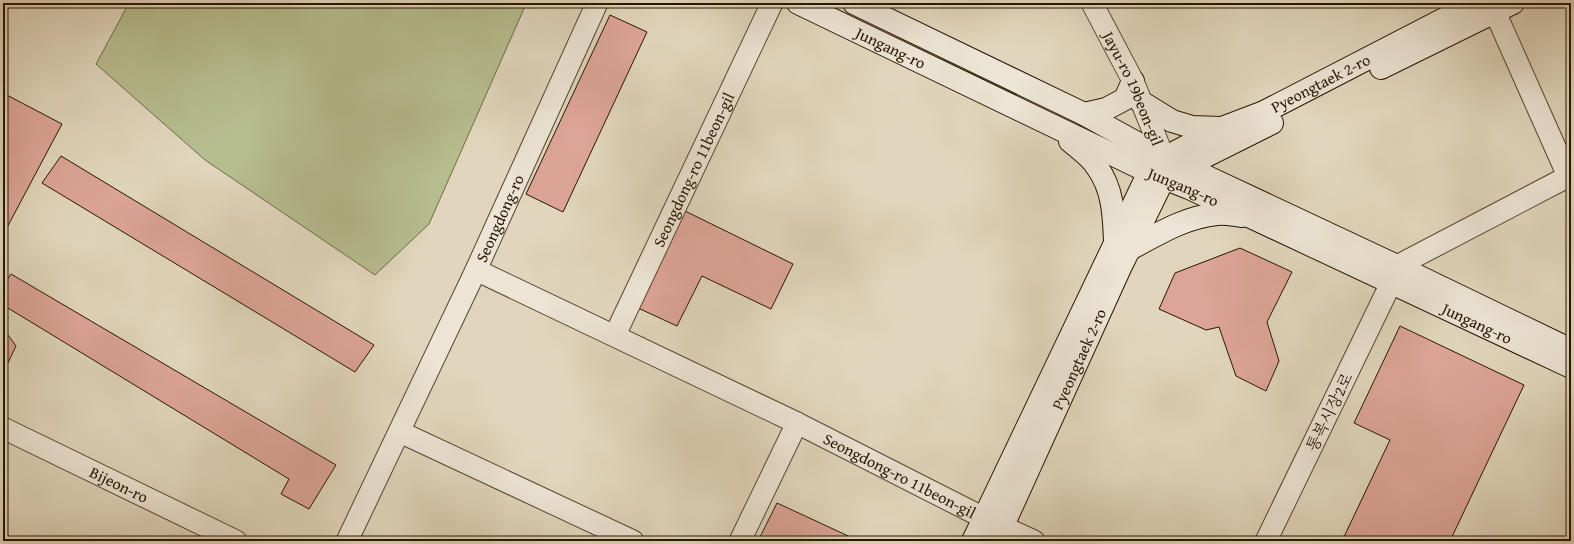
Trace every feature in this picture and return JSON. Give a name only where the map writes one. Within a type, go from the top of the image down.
[{"type":"street","name":"Seongdong-ro","points":[[347,541],[476,270],[597,3]]},
{"type":"street","name":"Seongdong-ro 11beon-gil","points":[[615,335],[772,3]]},
{"type":"street","name":"Jungang-ro","points":[[798,3],[1056,127],[1159,169]]},
{"type":"street","name":"Jungang-ro","points":[[854,3],[1084,114],[1159,169],[1189,188],[1252,217],[1394,274],[1571,350]]},
{"type":"street","name":"Pyeongtaek 2-ro","points":[[973,541],[994,529],[1159,169],[1222,128],[1264,112],[1475,3]]},
{"type":"street","name":"Jayu-ro 19beon-gil","points":[[1094,4],[1134,81],[1159,169]]},
{"type":"street","points":[[1159,169],[1183,166],[1499,6],[1570,175],[1394,274]]},
{"type":"street","points":[[1084,114],[1106,109],[1125,98],[1134,81]]},
{"type":"street","points":[[1141,102],[1172,121],[1192,127],[1222,128]]},
{"type":"street","points":[[1056,127],[1097,166],[1107,186],[1123,246],[1192,220],[1218,214],[1252,217]]},
{"type":"street","name":"Jungang-ro","points":[[1183,166],[1571,367]]},
{"type":"street","name":"Seongdong-ro 11beon-gil","points":[[476,270],[797,423],[994,529]]},
{"type":"street","name":"통복시장2로","points":[[1266,541],[1394,274]]},
{"type":"street","points":[[740,541],[797,423]]},
{"type":"street","name":"Bijeon-ro","points":[[3,428],[236,541]]},
{"type":"street","points":[[400,432],[633,541]]},
{"type":"street","points":[[994,529],[1034,541]]},
{"type":"green space","points":[[129,3],[526,4],[429,224],[375,275],[205,160],[96,64]]},
{"type":"building","points":[[610,15],[647,32],[563,212],[526,194]]},
{"type":"building","points":[[3,93],[62,124],[3,235]]},
{"type":"building","points":[[61,156],[374,345],[355,372],[42,183]]},
{"type":"building","points":[[685,211],[793,264],[771,309],[702,276],[677,326],[638,308]]},
{"type":"building","points":[[1240,248],[1292,272],[1267,322],[1279,361],[1266,391],[1236,376],[1219,327],[1206,330],[1159,309],[1175,273]]},
{"type":"building","points":[[11,274],[336,465],[309,509],[281,494],[289,479],[3,305],[3,286]]},
{"type":"building","points":[[1400,326],[1524,385],[1450,541],[1342,541],[1390,440],[1354,423]]},
{"type":"building","points":[[3,333],[8,335],[16,346],[3,373]]},
{"type":"building","points":[[777,503],[859,541],[758,541]]}]
